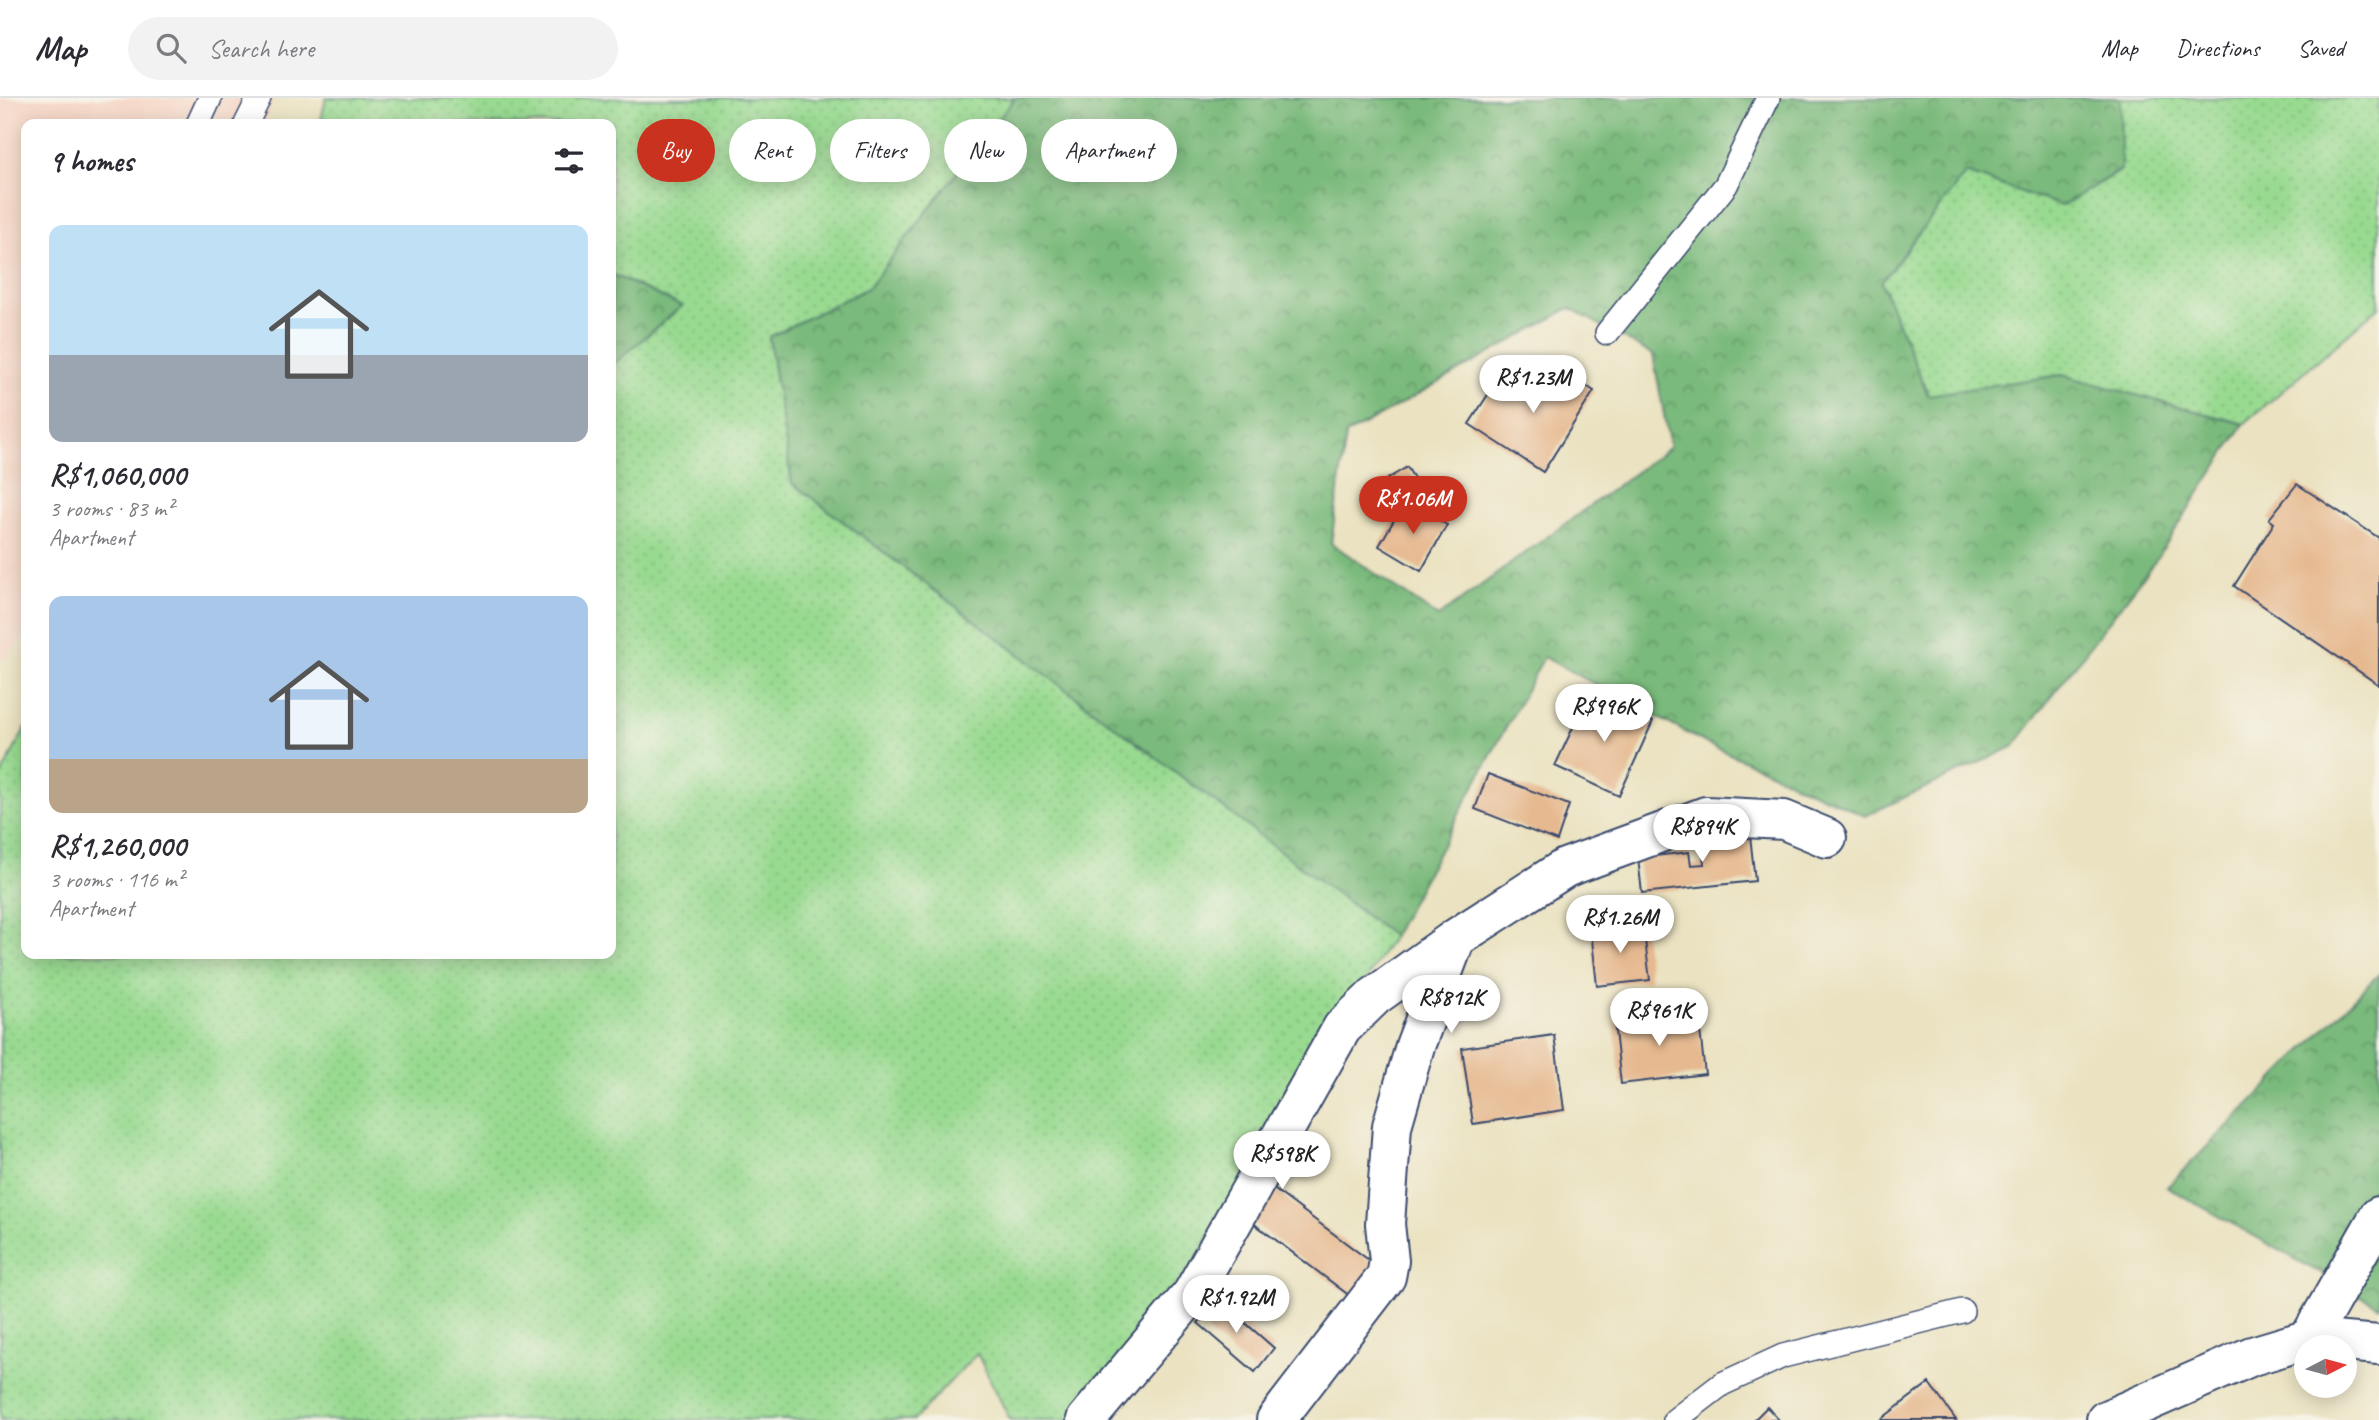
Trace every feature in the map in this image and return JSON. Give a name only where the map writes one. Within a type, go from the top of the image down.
[{"type":"main road","points":[[1086,1420],[1192,1294],[1305,1089],[1342,1028],[1374,996],[1456,938],[1565,868],[1706,816],[1784,820],[1827,838]]},
{"type":"main road","points":[[1276,1420],[1385,1277],[1389,1261],[1385,1224],[1392,1126],[1415,1046],[1456,938]]},
{"type":"main road","points":[[2311,1335],[2379,1216]]},
{"type":"main road","points":[[2106,1420],[2252,1356],[2294,1343]]},
{"type":"main road","points":[[2357,1343],[2379,1345]]},
{"type":"lane","points":[[200,119],[210,98]]},
{"type":"lane","points":[[248,119],[259,98]]},
{"type":"lane","points":[[1607,333],[1726,185],[1768,98]]},
{"type":"lane","points":[[1675,1420],[1722,1384],[1783,1356],[1962,1311]]},
{"type":"shaded area","points":[[0,98],[274,98],[268,119],[21,119],[21,640],[0,663]]},
{"type":"green space","points":[[326,98],[1015,98],[999,119],[944,119],[944,182],[950,182],[868,288],[769,337],[792,483],[1393,936],[1162,1314],[1079,1420],[1010,1420],[977,1353],[914,1420],[0,1420],[0,777],[21,737],[21,959],[616,959],[616,362],[682,306],[616,276],[616,119],[321,119]]},
{"type":"green space","points":[[1015,98],[2120,98],[2121,169],[2062,206],[1966,173],[1881,282],[1928,395],[2062,375],[2244,424],[2155,561],[2013,747],[1865,816],[1706,743],[1544,657],[1393,936],[792,483],[769,337],[868,288],[950,182],[1027,182],[1027,119],[999,119]],"holes":[[[1570,308],[1653,355],[1670,447],[1438,617],[1331,543],[1346,435]]]},
{"type":"green space","points":[[2120,98],[2379,98],[2379,307],[2244,424],[2062,375],[1928,395],[1881,282],[1966,173],[2062,206],[2121,170]]},
{"type":"green space","points":[[616,276],[682,306],[616,362]]},
{"type":"green space","points":[[2379,974],[2379,1306],[2167,1187]]},
{"type":"building","points":[[1553,364],[1594,391],[1543,472],[1469,424],[1502,373],[1534,393]]},
{"type":"building","points":[[1407,467],[1422,491],[1393,508],[1379,484]]},
{"type":"building","points":[[2297,484],[2379,538],[2379,685],[2234,586],[2274,523],[2269,519]]},
{"type":"building","points":[[1405,501],[1447,525],[1421,571],[1379,546]]},
{"type":"building","points":[[1590,691],[1653,721],[1619,796],[1555,766]]},
{"type":"building","points":[[1488,774],[1569,805],[1557,841],[1475,809]]},
{"type":"building","points":[[1749,826],[1755,881],[1642,893],[1638,858],[1689,852],[1691,865],[1704,864],[1701,831]]},
{"type":"building","points":[[1643,924],[1650,980],[1597,986],[1591,930]]},
{"type":"building","points":[[1698,1013],[1705,1074],[1621,1084],[1614,1022]]},
{"type":"building","points":[[1554,1035],[1564,1110],[1473,1124],[1462,1048]]},
{"type":"building","points":[[1267,1184],[1378,1267],[1354,1299],[1244,1216]]},
{"type":"building","points":[[1218,1299],[1274,1348],[1255,1372],[1198,1323]]},
{"type":"building","points":[[1929,1383],[1956,1420],[1880,1420]]},
{"type":"building","points":[[1767,1407],[1779,1420],[1754,1420]]}]
